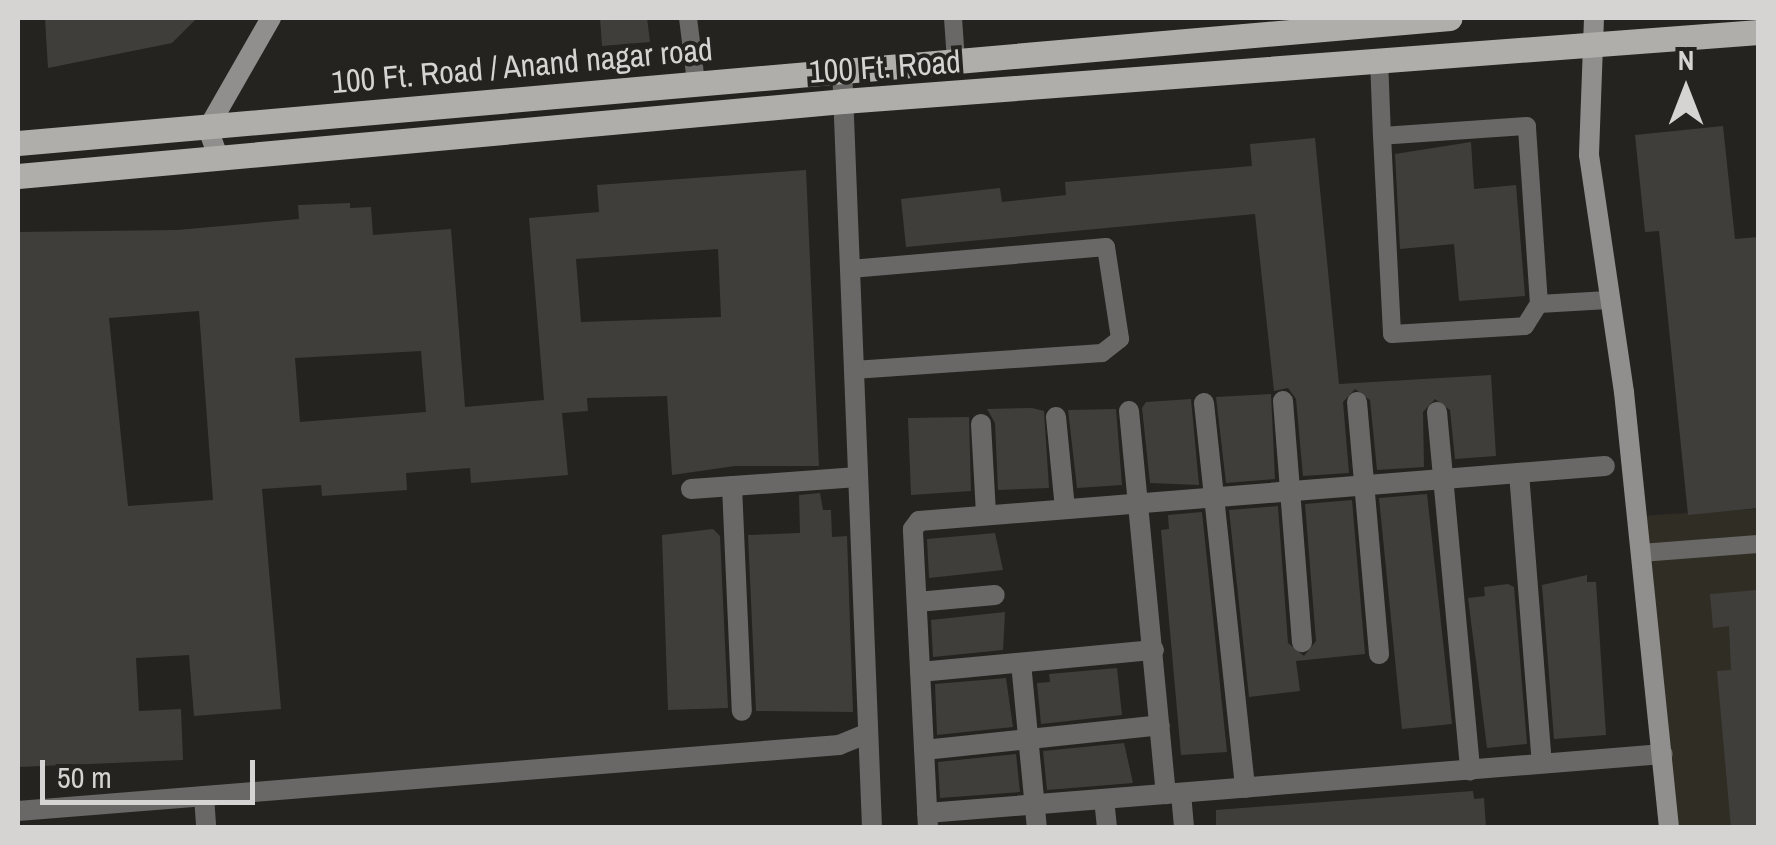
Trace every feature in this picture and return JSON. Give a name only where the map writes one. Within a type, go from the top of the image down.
[{"type":"main road","name":"100 Ft. Road / Anand nagar road","points":[[18,143],[696,82],[1238,26],[1450,18]]},
{"type":"main road","name":"100 Ft. Road","points":[[18,176],[843,101],[1379,59],[1592,29],[1758,32]]},
{"type":"street","points":[[219,159],[208,128],[272,18]]},
{"type":"street","points":[[1592,29],[1588,154],[1641,553],[1670,828]]},
{"type":"street","points":[[842,67],[872,828]]},
{"type":"street","points":[[1283,401],[1302,642]]},
{"type":"street","points":[[1358,402],[1378,654]]},
{"type":"street","points":[[1204,403],[1244,788]]},
{"type":"street","points":[[1129,411],[1141,502],[1160,725],[1184,828]]},
{"type":"street","points":[[1437,412],[1470,770]]},
{"type":"street","points":[[1056,417],[1066,508]]},
{"type":"street","points":[[981,424],[986,513]]},
{"type":"street","points":[[1605,466],[986,513],[919,522],[914,530],[927,820],[1035,805],[1663,754]]},
{"type":"street","points":[[1519,473],[1542,763]]},
{"type":"street","points":[[691,489],[858,477]]},
{"type":"street","points":[[732,486],[742,711]]},
{"type":"street","points":[[917,602],[995,595]]},
{"type":"street","points":[[920,672],[1154,650]]},
{"type":"street","points":[[1021,663],[1038,828]]},
{"type":"street","points":[[924,750],[1160,725]]},
{"type":"street","points":[[18,810],[839,745],[868,734]]},
{"type":"street","points":[[204,796],[206,828]]},
{"type":"street","points":[[1104,799],[1106,828]]},
{"type":"lane","points":[[688,18],[696,82]]},
{"type":"lane","points":[[953,18],[956,57]]},
{"type":"lane","points":[[1379,59],[1382,136],[1392,334],[1525,326],[1539,304],[1528,126],[1382,136]]},
{"type":"lane","points":[[850,269],[1098,245],[1112,255],[1120,339],[1102,354],[854,370]]},
{"type":"lane","points":[[1539,304],[1608,300]]},
{"type":"lane","points":[[1641,553],[1758,544]]},
{"type":"shaded area","points":[[1758,509],[1758,827],[1669,827],[1637,516]]},
{"type":"building","points":[[45,18],[197,18],[172,43],[48,68]]},
{"type":"building","points":[[600,18],[647,18],[650,42],[602,46]]},
{"type":"building","points":[[1723,126],[1735,239],[1758,237],[1758,508],[1688,515],[1659,231],[1645,232],[1635,135]]},
{"type":"building","points":[[1315,138],[1339,384],[1491,375],[1496,456],[1455,459],[1450,410],[1435,399],[1423,412],[1424,467],[1377,470],[1370,400],[1355,389],[1343,402],[1349,473],[1303,476],[1296,399],[1288,388],[1274,391],[1255,214],[906,247],[901,199],[1000,188],[1002,202],[1066,195],[1065,182],[1252,166],[1250,144]]},
{"type":"building","points":[[1471,142],[1474,189],[1516,185],[1525,296],[1459,301],[1454,244],[1400,249],[1395,154]]},
{"type":"building","points":[[806,170],[819,466],[735,466],[672,475],[667,396],[587,398],[588,411],[562,413],[568,475],[471,483],[470,468],[406,473],[407,490],[322,496],[321,485],[262,489],[281,709],[194,716],[189,655],[136,658],[139,711],[181,709],[183,760],[18,767],[18,232],[177,230],[299,219],[298,205],[350,203],[350,208],[371,207],[373,235],[451,229],[465,407],[544,400],[529,218],[599,212],[597,185]],"holes":[[[718,249],[721,317],[581,322],[576,259]],[[199,311],[213,500],[128,506],[109,318]],[[421,351],[426,412],[300,422],[295,358]]]},
{"type":"building","points":[[1271,394],[1275,479],[1226,483],[1216,397]]},
{"type":"building","points":[[1191,399],[1199,485],[1150,483],[1142,408],[1146,402]]},
{"type":"building","points":[[987,409],[1044,411],[1049,488],[998,490],[995,423]]},
{"type":"building","points":[[1116,409],[1122,485],[1077,488],[1068,410]]},
{"type":"building","points":[[969,417],[971,491],[911,495],[908,418]]},
{"type":"building","points":[[820,493],[823,510],[831,510],[832,537],[847,536],[853,712],[756,711],[748,535],[800,533],[799,495]]},
{"type":"building","points":[[1427,494],[1452,724],[1402,729],[1379,498]]},
{"type":"building","points":[[1352,500],[1365,654],[1296,661],[1300,691],[1249,697],[1229,510],[1278,506],[1288,643],[1304,656],[1316,641],[1305,504]]},
{"type":"building","points":[[1202,512],[1227,752],[1181,755],[1161,530],[1169,529],[1168,515]]},
{"type":"building","points":[[713,529],[720,536],[728,708],[668,710],[662,535]]},
{"type":"building","points":[[995,533],[1003,570],[929,578],[927,539]]},
{"type":"building","points":[[1587,575],[1587,582],[1596,582],[1606,735],[1554,739],[1542,585]]},
{"type":"building","points":[[1484,587],[1514,587],[1527,744],[1487,748],[1468,598],[1485,596]]},
{"type":"building","points":[[1758,590],[1758,828],[1731,828],[1717,671],[1731,670],[1729,626],[1713,628],[1710,594]]},
{"type":"building","points":[[1005,612],[1003,650],[933,657],[931,620]]},
{"type":"building","points":[[1117,668],[1122,715],[1041,724],[1037,683],[1050,682],[1049,674]]},
{"type":"building","points":[[1006,678],[1013,727],[937,735],[935,684]]},
{"type":"building","points":[[1124,743],[1133,783],[1047,790],[1043,751]]},
{"type":"building","points":[[1016,754],[1020,792],[940,798],[938,762]]},
{"type":"building","points":[[1473,791],[1474,799],[1484,798],[1486,828],[1216,828],[1216,810]]}]
